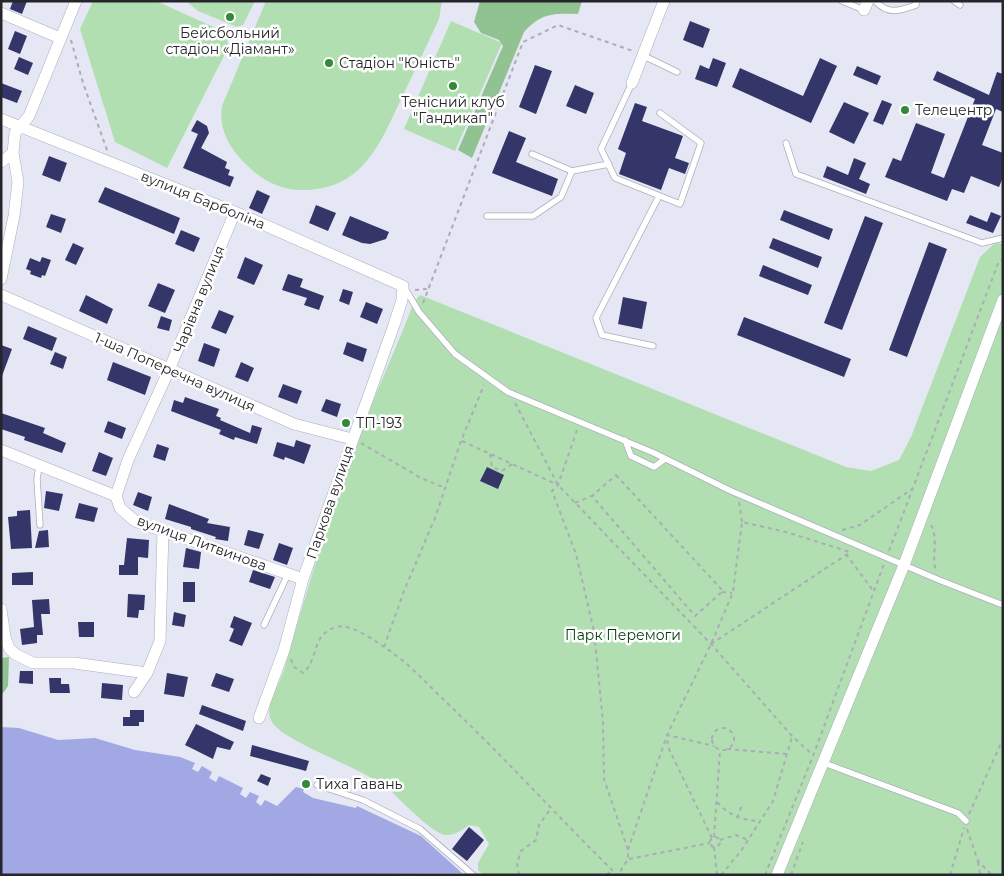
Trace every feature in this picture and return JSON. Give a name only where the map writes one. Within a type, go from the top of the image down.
[{"type":"street","points":[[1,279],[14,216],[18,182],[12,153],[15,133],[29,116],[76,1]]},
{"type":"street","points":[[632,83],[664,1]]},
{"type":"street","points":[[1,13],[60,38]]},
{"type":"street","name":"вулиця Барболіна","points":[[1,119],[235,212],[403,286]]},
{"type":"street","points":[[1,162],[12,153]]},
{"type":"street","name":"Чарівна вулиця","points":[[116,496],[128,460],[169,370],[235,212]]},
{"type":"street","name":"Паркова вулиця","points":[[259,718],[288,636],[303,579],[394,325],[402,300],[403,286]]},
{"type":"street","name":"1-ша Поперечна вулиця","points":[[1,296],[294,424],[352,439]]},
{"type":"street","points":[[777,875],[904,565],[1003,300]]},
{"type":"street","points":[[1,450],[116,496]]},
{"type":"street","name":"вулиця Литвинова","points":[[116,496],[120,508],[135,521],[303,579]]},
{"type":"street","points":[[134,692],[147,673],[160,641],[163,530]]},
{"type":"street","points":[[1,610],[6,650],[33,663],[74,663],[147,673]]},
{"type":"lane","points":[[842,1],[866,6]]},
{"type":"lane","points":[[874,1],[882,9],[896,12],[916,4],[917,1]]},
{"type":"lane","points":[[954,1],[960,5]]},
{"type":"lane","points":[[644,56],[677,72]]},
{"type":"lane","points":[[632,83],[601,149],[615,178],[680,204],[701,142],[660,113]]},
{"type":"lane","points":[[786,143],[796,174],[982,243],[1003,238]]},
{"type":"lane","points":[[532,154],[572,171],[609,164]]},
{"type":"lane","points":[[487,216],[533,216],[561,197],[572,171]]},
{"type":"lane","points":[[653,346],[602,335],[596,318],[659,196]]},
{"type":"lane","points":[[403,286],[419,312],[455,354],[508,392],[625,440],[738,494],[939,580],[1003,605]]},
{"type":"lane","points":[[625,440],[631,456],[654,467],[665,459]]},
{"type":"lane","points":[[39,466],[37,498],[40,525]]},
{"type":"lane","points":[[264,625],[288,574]]},
{"type":"lane","points":[[824,763],[958,813],[966,821]]},
{"type":"lane","points":[[317,785],[363,800],[420,829],[473,875]]},
{"type":"path","points":[[67,23],[83,84],[112,164]]},
{"type":"path","points":[[419,312],[434,280],[522,42],[558,25],[644,56]]},
{"type":"path","points":[[765,875],[813,756],[999,261],[1003,260]]},
{"type":"path","points":[[403,286],[414,290],[422,290],[426,289],[434,280]]},
{"type":"path","points":[[384,647],[487,377]]},
{"type":"path","points":[[508,392],[558,484],[712,644],[792,736],[813,756],[824,763]]},
{"type":"path","points":[[291,657],[294,667],[303,673],[312,663],[316,645],[321,637],[327,630],[336,627],[346,626],[357,630],[384,647],[490,744],[618,875],[628,859],[628,850],[604,779],[602,712],[594,631],[576,554],[552,491],[558,484],[580,422]]},
{"type":"path","points":[[352,439],[421,478],[445,488]]},
{"type":"path","points":[[461,441],[558,484]]},
{"type":"path","points":[[490,454],[492,467],[502,471],[512,464]]},
{"type":"path","points":[[575,502],[592,495],[616,475],[722,592],[732,593]]},
{"type":"path","points":[[832,533],[860,525],[913,488]]},
{"type":"path","points":[[628,850],[667,735],[712,644],[732,593],[742,522],[738,494]]},
{"type":"path","points":[[592,495],[647,562],[695,616],[722,592]]},
{"type":"path","points":[[924,513],[936,534],[934,566],[939,580]]},
{"type":"path","points":[[742,522],[786,532],[850,552]]},
{"type":"path","points":[[712,644],[846,554],[863,547]]},
{"type":"path","points":[[846,554],[874,592]]},
{"type":"path","points":[[714,746],[712,735],[717,730],[724,728],[730,731],[733,737],[732,744],[727,749]]},
{"type":"path","points":[[667,735],[714,746],[720,750],[787,754]]},
{"type":"path","points":[[667,735],[668,747],[713,837],[720,840],[736,835],[748,840]]},
{"type":"path","points":[[721,875],[748,840],[773,801],[792,736]]},
{"type":"path","points":[[950,875],[966,821],[1003,739]]},
{"type":"path","points":[[710,843],[713,837],[717,802],[720,750]]},
{"type":"path","points":[[717,802],[737,818],[760,822]]},
{"type":"path","points":[[737,818],[742,805]]},
{"type":"path","points":[[519,875],[516,864],[521,851],[536,840],[539,825],[551,808]]},
{"type":"path","points":[[966,821],[967,833],[978,861],[980,875]]},
{"type":"path","points":[[714,847],[720,844],[720,840]]},
{"type":"path","points":[[628,859],[710,843]]},
{"type":"path","points":[[710,843],[714,847],[717,875]]},
{"type":"path","points":[[978,861],[992,875]]},
{"type":"path","points":[[607,875],[612,870]]},
{"type":"green space","points":[[93,1],[156,1],[227,33],[228,48],[167,168],[115,142],[80,29]]},
{"type":"green space","name":"Бейсбольний стадіон «Діамант»","points":[[186,1],[255,1],[243,25],[237,27],[198,11]]},
{"type":"green space","name":"Стадіон \"Юність\"","points":[[266,1],[442,1],[439,19],[387,129],[368,159],[357,171],[343,181],[326,187],[306,190],[291,189],[270,182],[257,174],[238,156],[224,133],[221,115],[222,106]]},
{"type":"green space","points":[[480,1],[582,1],[578,14],[554,14],[542,18],[524,32],[472,158],[458,150],[503,46],[499,40],[481,33],[474,22]]},
{"type":"green space","name":"Тенісний клуб \"Гандикап\"","points":[[451,21],[502,43],[455,151],[404,129]]},
{"type":"green space","name":"Парк Перемоги","points":[[995,243],[1003,244],[1003,875],[483,875],[478,870],[478,863],[489,844],[479,827],[469,825],[451,835],[440,833],[426,824],[381,784],[365,774],[291,738],[278,729],[271,720],[269,714],[271,701],[284,670],[313,572],[345,475],[414,302],[420,295],[846,467],[871,471],[899,460],[911,437],[980,257]]},
{"type":"green space","points":[[9,657],[8,686],[1,696],[1,658]]},
{"type":"water","points":[[1,727],[19,728],[58,740],[95,738],[135,750],[180,757],[195,763],[192,769],[198,772],[202,766],[212,772],[209,778],[216,782],[219,776],[243,788],[240,794],[246,798],[250,792],[259,796],[256,802],[261,806],[265,800],[277,806],[296,787],[304,789],[303,792],[313,798],[356,808],[357,806],[421,836],[462,873],[1,875]]},
{"type":"building","points":[[13,1],[27,1],[22,14],[10,9]]},
{"type":"building","points":[[690,21],[710,29],[703,48],[683,40]]},
{"type":"building","points":[[15,31],[27,36],[20,54],[8,49]]},
{"type":"building","points":[[19,57],[33,63],[28,75],[14,69]]},
{"type":"building","points":[[713,58],[726,63],[717,87],[695,79],[700,65],[709,69]]},
{"type":"building","points":[[820,58],[837,66],[811,123],[732,87],[740,68],[803,96]]},
{"type":"building","points":[[535,65],[552,71],[536,114],[519,107]]},
{"type":"building","points":[[857,66],[881,76],[877,85],[853,75]]},
{"type":"building","points":[[937,71],[989,95],[997,72],[1003,74],[1003,112],[996,109],[982,145],[1003,153],[1003,177],[999,187],[971,176],[964,193],[952,189],[947,201],[885,177],[893,158],[901,161],[916,123],[945,134],[931,173],[944,178],[975,99],[933,80]]},
{"type":"building","points":[[1,83],[22,91],[17,103],[1,97]]},
{"type":"building","points":[[575,85],[594,93],[586,114],[566,106]]},
{"type":"building","points":[[882,100],[892,104],[883,125],[873,121]]},
{"type":"building","points":[[844,102],[869,113],[854,144],[829,132]]},
{"type":"building","points":[[635,103],[647,107],[642,121],[683,136],[675,158],[689,163],[685,174],[669,168],[661,190],[619,174],[626,153],[618,149]]},
{"type":"building","points":[[197,120],[207,126],[209,133],[201,148],[227,162],[225,168],[230,170],[228,175],[234,177],[230,187],[183,168],[198,134],[191,131]]},
{"type":"building","points":[[509,131],[526,138],[516,162],[558,179],[552,196],[492,173]]},
{"type":"building","points":[[49,156],[67,163],[60,182],[42,175]]},
{"type":"building","points":[[854,158],[866,163],[859,179],[870,184],[866,194],[823,177],[827,166],[848,175]]},
{"type":"building","points":[[105,187],[180,218],[174,234],[98,202]]},
{"type":"building","points":[[257,190],[270,196],[262,214],[249,208]]},
{"type":"building","points":[[316,205],[336,213],[328,231],[309,223]]},
{"type":"building","points":[[784,210],[833,229],[829,240],[780,220]]},
{"type":"building","points":[[991,212],[1001,216],[993,233],[966,223],[970,215],[987,222]]},
{"type":"building","points":[[51,214],[66,219],[61,233],[46,227]]},
{"type":"building","points":[[350,216],[389,232],[386,239],[370,244],[342,235]]},
{"type":"building","points":[[865,216],[883,223],[842,330],[824,323]]},
{"type":"building","points":[[181,230],[200,238],[194,252],[175,244]]},
{"type":"building","points":[[773,238],[822,257],[818,268],[769,248]]},
{"type":"building","points":[[929,242],[947,249],[907,357],[889,350]]},
{"type":"building","points":[[73,243],[84,248],[76,265],[65,260]]},
{"type":"building","points":[[42,257],[51,260],[45,276],[42,275],[41,278],[30,274],[31,271],[26,269],[30,258],[40,262]]},
{"type":"building","points":[[245,257],[263,265],[254,285],[237,278]]},
{"type":"building","points":[[763,265],[812,285],[808,295],[759,276]]},
{"type":"building","points":[[288,274],[303,279],[300,287],[324,296],[319,310],[304,305],[307,298],[282,290]]},
{"type":"building","points":[[158,283],[175,290],[165,313],[148,306]]},
{"type":"building","points":[[343,289],[353,292],[349,305],[339,301]]},
{"type":"building","points":[[86,295],[113,309],[107,324],[79,311]]},
{"type":"building","points":[[623,297],[647,302],[642,329],[618,324]]},
{"type":"building","points":[[366,302],[383,309],[377,324],[360,317]]},
{"type":"building","points":[[219,310],[234,316],[226,334],[211,328]]},
{"type":"building","points":[[161,316],[172,320],[169,331],[157,328]]},
{"type":"building","points":[[744,317],[851,359],[844,377],[737,335]]},
{"type":"building","points":[[28,326],[57,338],[52,351],[23,339]]},
{"type":"building","points":[[347,342],[367,349],[363,362],[343,354]]},
{"type":"building","points":[[204,343],[220,349],[214,367],[198,361]]},
{"type":"building","points":[[1,345],[12,349],[2,376],[1,376]]},
{"type":"building","points":[[55,352],[67,357],[63,369],[50,364]]},
{"type":"building","points":[[113,362],[151,377],[145,395],[107,380]]},
{"type":"building","points":[[241,362],[254,368],[248,382],[235,377]]},
{"type":"building","points":[[283,384],[302,391],[297,404],[278,397]]},
{"type":"building","points":[[185,397],[219,409],[216,416],[221,418],[220,420],[250,433],[252,425],[262,428],[257,444],[235,437],[234,440],[219,434],[221,430],[171,411],[174,400],[183,403]]},
{"type":"building","points":[[326,399],[341,404],[337,417],[321,411]]},
{"type":"building","points":[[1,413],[45,428],[43,433],[66,443],[62,453],[24,440],[25,437],[1,429]]},
{"type":"building","points":[[108,421],[126,428],[122,439],[104,432]]},
{"type":"building","points":[[296,440],[311,445],[304,464],[285,457],[284,460],[273,456],[277,442],[294,447]]},
{"type":"building","points":[[157,444],[169,448],[165,461],[153,457]]},
{"type":"building","points":[[99,452],[113,458],[106,476],[92,471]]},
{"type":"building","points":[[487,467],[504,475],[498,489],[480,481]]},
{"type":"building","points":[[46,491],[63,494],[59,511],[44,508]]},
{"type":"building","points":[[138,492],[152,497],[148,511],[133,505]]},
{"type":"building","points":[[79,503],[98,508],[94,522],[75,518]]},
{"type":"building","points":[[169,504],[209,519],[207,523],[230,527],[228,541],[215,539],[216,537],[165,519]]},
{"type":"building","points":[[30,510],[32,548],[11,549],[8,517],[17,516],[17,511]]},
{"type":"building","points":[[48,530],[49,547],[35,548],[39,531]]},
{"type":"building","points":[[248,530],[264,534],[259,549],[244,545]]},
{"type":"building","points":[[127,538],[149,540],[148,558],[138,557],[138,575],[119,575],[119,565],[124,565]]},
{"type":"building","points":[[279,543],[293,548],[287,565],[273,560]]},
{"type":"building","points":[[186,548],[201,552],[199,569],[183,567]]},
{"type":"building","points":[[253,570],[275,577],[270,589],[249,582]]},
{"type":"building","points":[[33,572],[33,585],[12,585],[12,573]]},
{"type":"building","points":[[183,582],[195,582],[195,602],[183,602]]},
{"type":"building","points":[[128,594],[145,595],[144,610],[139,610],[138,618],[127,617]]},
{"type":"building","points":[[49,599],[50,614],[41,614],[43,635],[37,635],[37,643],[22,645],[20,629],[34,627],[32,600]]},
{"type":"building","points":[[174,612],[186,615],[184,627],[172,625]]},
{"type":"building","points":[[234,616],[252,623],[242,646],[229,641],[234,629],[230,627]]},
{"type":"building","points":[[78,622],[94,622],[94,637],[79,637]]},
{"type":"building","points":[[20,671],[33,671],[33,684],[19,683]]},
{"type":"building","points":[[167,673],[188,677],[184,697],[164,694]]},
{"type":"building","points":[[216,673],[234,679],[229,692],[211,686]]},
{"type":"building","points":[[49,678],[61,678],[61,684],[69,684],[70,693],[50,693]]},
{"type":"building","points":[[102,683],[123,685],[122,700],[101,698]]},
{"type":"building","points":[[202,705],[246,721],[243,731],[199,714]]},
{"type":"building","points":[[130,710],[144,710],[144,722],[139,722],[139,726],[123,726],[123,717],[130,717]]},
{"type":"building","points":[[196,724],[234,742],[230,750],[217,747],[213,759],[185,745]]},
{"type":"building","points":[[252,745],[309,761],[306,771],[250,756]]},
{"type":"building","points":[[261,774],[271,778],[268,786],[257,781]]},
{"type":"building","points":[[469,827],[484,840],[467,861],[452,849]]},
{"type":"place","name":"Бейсбольний стадіон «Діамант»","points":[[230,17]]},
{"type":"place","name":"Стадіон \"Юність\"","points":[[329,63]]},
{"type":"place","name":"Тенісний клуб \"Гандикап\"","points":[[453,86]]},
{"type":"place","name":"Телецентр","points":[[905,110]]},
{"type":"place","name":"ТП-193","points":[[346,423]]},
{"type":"place","name":"Тиха Гавань","points":[[306,784]]}]
